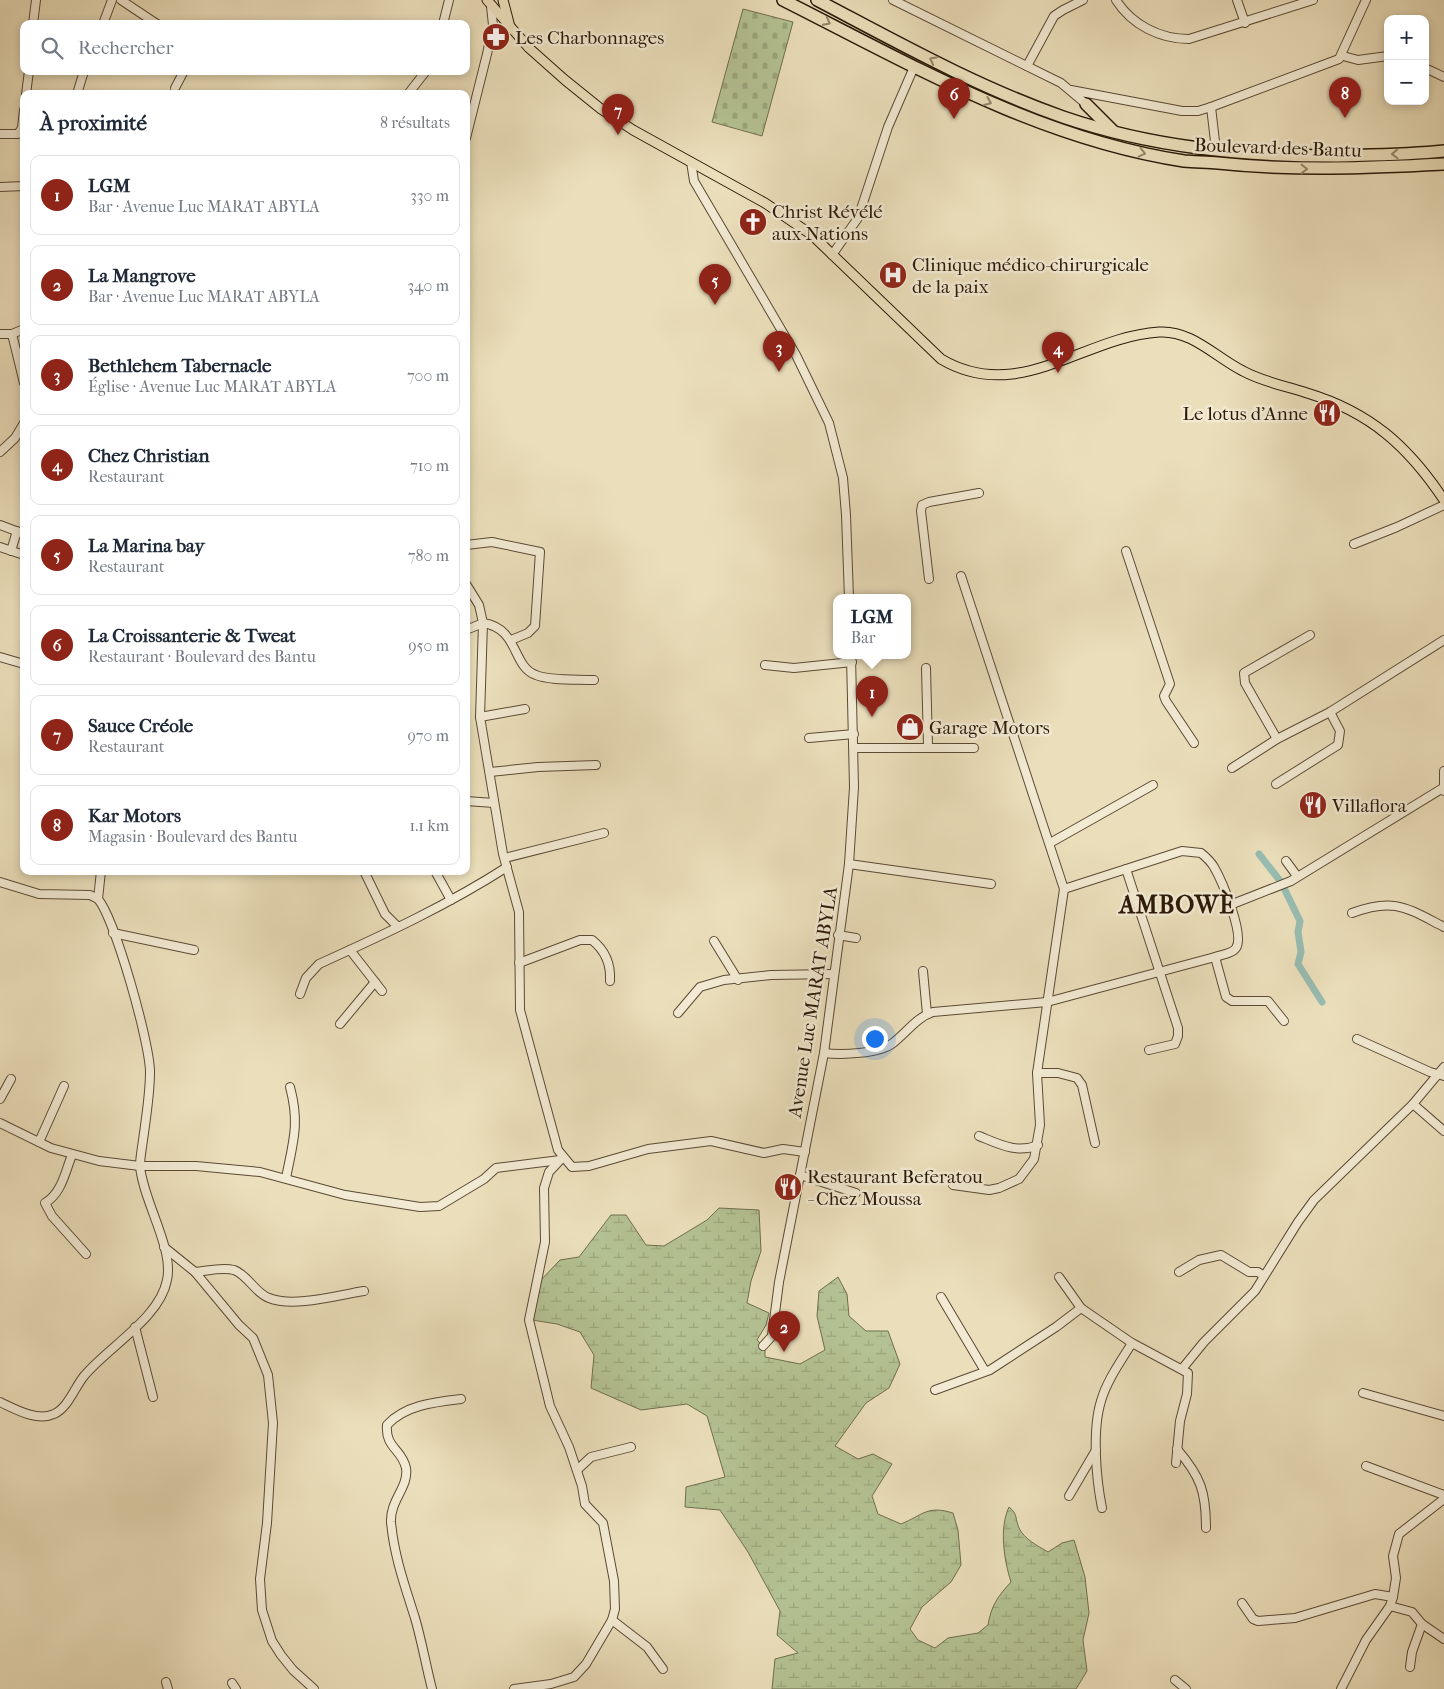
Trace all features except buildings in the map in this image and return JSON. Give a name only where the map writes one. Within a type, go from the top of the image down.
[{"type":"highway","points":[[774,0],[807,12]]},
{"type":"highway","name":"Boulevard des Bantu","points":[[784,0],[960,90],[1048,126],[1108,145],[1186,161],[1288,168],[1444,164]]},
{"type":"highway","name":"Boulevard des Bantu","points":[[817,0],[976,82],[1075,121],[1115,132],[1180,146],[1260,155],[1315,156],[1444,151]]},
{"type":"highway","points":[[1075,121],[1085,118],[1087,114],[1086,104]]},
{"type":"highway","points":[[1086,104],[1115,132]]},
{"type":"main road","points":[[503,0],[509,23]]},
{"type":"main road","points":[[489,3],[530,48],[577,91],[633,130],[781,213],[812,235],[941,359],[957,368],[977,374],[1006,376],[1044,367],[1143,334],[1161,332],[1178,334],[1192,339],[1242,371],[1260,379],[1328,400],[1383,429],[1411,455],[1444,500]]},
{"type":"street","points":[[34,20],[36,0]]},
{"type":"street","points":[[104,20],[112,0]]},
{"type":"street","points":[[121,0],[151,20]]},
{"type":"street","points":[[444,20],[449,0]]},
{"type":"street","points":[[893,0],[1027,66],[1071,90],[1086,104]]},
{"type":"street","points":[[1027,66],[1054,16],[1083,0]]},
{"type":"street","points":[[1116,0],[1130,17],[1141,25],[1155,32],[1175,38],[1194,39],[1313,0]]},
{"type":"street","points":[[1237,0],[1245,23]]},
{"type":"street","points":[[1343,56],[1366,0]]},
{"type":"street","points":[[470,117],[492,32],[489,3]]},
{"type":"street","points":[[1071,90],[1182,111],[1198,111],[1267,88],[1343,56],[1358,60],[1384,57]]},
{"type":"street","points":[[832,255],[858,218],[888,127],[914,67]]},
{"type":"street","points":[[1429,70],[1444,77]]},
{"type":"street","points":[[26,90],[28,75]]},
{"type":"street","points":[[79,90],[83,75]]},
{"type":"street","points":[[175,88],[182,75]]},
{"type":"street","points":[[411,90],[423,75]]},
{"type":"street","points":[[1211,108],[1216,150]]},
{"type":"street","points":[[0,134],[18,134],[20,131]]},
{"type":"street","points":[[691,162],[694,181],[796,355],[828,423],[843,478],[849,594]]},
{"type":"street","points":[[0,187],[20,186]]},
{"type":"street","points":[[0,334],[12,334],[20,331]]},
{"type":"street","points":[[12,334],[20,367]]},
{"type":"street","points":[[0,452],[15,438],[20,430]]},
{"type":"street","points":[[929,579],[922,505],[979,493]]},
{"type":"street","points":[[1354,544],[1396,527],[1444,504]]},
{"type":"street","points":[[0,525],[20,533]]},
{"type":"street","points":[[11,550],[20,535]]},
{"type":"street","points":[[470,545],[492,542],[540,552],[535,626],[528,633],[511,640]]},
{"type":"street","points":[[0,547],[20,553]]},
{"type":"street","points":[[1126,551],[1170,684],[1164,696],[1194,743]]},
{"type":"street","points":[[953,1185],[990,1190],[1006,1185],[1019,1179],[1034,1159],[1038,1145],[1040,1125],[1037,1074],[1064,888],[961,576]]},
{"type":"street","points":[[470,590],[479,605],[483,623],[480,717],[504,858],[519,912],[520,1010],[558,1150],[562,1158],[572,1167],[589,1166],[648,1149],[711,1141],[764,1153],[783,1149],[805,1152]]},
{"type":"street","points":[[470,628],[483,623],[497,627],[511,640],[525,667],[536,676],[594,680]]},
{"type":"street","points":[[1277,739],[1245,683],[1244,673],[1310,636]]},
{"type":"street","points":[[1232,768],[1277,739],[1330,712],[1444,640]]},
{"type":"street","points":[[0,657],[20,663]]},
{"type":"street","points":[[765,665],[794,668],[852,659]]},
{"type":"street","name":"Avenue Luc MARAT ABYLA","points":[[763,1346],[772,1336],[778,1282],[824,1053],[838,935],[849,864],[854,816],[852,659]]},
{"type":"street","points":[[926,668],[928,746]]},
{"type":"street","points":[[480,717],[525,709]]},
{"type":"street","points":[[1276,784],[1338,745],[1340,731],[1330,712]]},
{"type":"street","points":[[809,738],[854,734]]},
{"type":"street","points":[[854,748],[928,746],[974,748]]},
{"type":"street","points":[[490,772],[538,767],[596,765]]},
{"type":"street","points":[[1230,905],[1291,881],[1444,790],[1444,771]]},
{"type":"street","points":[[1050,844],[1153,785]]},
{"type":"street","points":[[470,801],[494,803]]},
{"type":"street","points":[[504,858],[604,833]]},
{"type":"street","points":[[824,1053],[845,1054],[884,1048],[927,1014],[1047,1002],[1215,957],[1234,950],[1237,946],[1239,938],[1230,905],[1214,866],[1201,853],[1182,851],[1064,888]]},
{"type":"street","points":[[1286,861],[1297,876]]},
{"type":"street","points":[[849,864],[991,884]]},
{"type":"street","points":[[300,994],[306,978],[319,964],[451,900],[507,867]]},
{"type":"street","points":[[1126,869],[1178,1028],[1175,1044],[1149,1050]]},
{"type":"street","points":[[0,1402],[24,1413],[40,1416],[53,1415],[61,1409],[94,1366],[155,1306],[164,1292],[168,1274],[164,1247],[148,1201],[140,1166],[150,1064],[142,1025],[113,933],[98,898],[101,875]]},
{"type":"street","points":[[366,875],[385,914],[397,926]]},
{"type":"street","points":[[436,875],[451,900]]},
{"type":"street","points":[[0,882],[39,894],[90,895],[98,898]]},
{"type":"street","points":[[1352,913],[1369,906],[1385,905],[1408,908],[1444,927]]},
{"type":"street","points":[[113,933],[194,950]]},
{"type":"street","points":[[838,935],[856,938]]},
{"type":"street","points":[[519,963],[580,940],[592,940],[606,955],[611,968],[610,981]]},
{"type":"street","points":[[714,941],[738,980]]},
{"type":"street","points":[[350,950],[382,991]]},
{"type":"street","points":[[1215,957],[1226,997],[1232,1000],[1268,1001],[1284,1021]]},
{"type":"street","points":[[923,971],[927,1014]]},
{"type":"street","points":[[678,1012],[700,987],[724,980],[771,975],[834,974]]},
{"type":"street","points":[[340,1024],[375,982]]},
{"type":"street","points":[[1357,1038],[1430,1072],[1441,1075]]},
{"type":"street","points":[[1182,1369],[1204,1342],[1242,1306],[1314,1200],[1413,1104],[1441,1075],[1444,1067]]},
{"type":"street","points":[[1037,1074],[1058,1073],[1078,1078],[1082,1086],[1095,1143]]},
{"type":"street","points":[[0,1100],[11,1079]]},
{"type":"street","points":[[39,1142],[64,1086]]},
{"type":"street","points":[[286,1178],[297,1127],[296,1109],[290,1087]]},
{"type":"street","points":[[1413,1104],[1444,1131]]},
{"type":"street","points":[[0,1123],[39,1142],[98,1161],[140,1166],[196,1166],[260,1172],[345,1196],[432,1208],[449,1201],[484,1179],[496,1168],[562,1158]]},
{"type":"street","points":[[979,1136],[1008,1148],[1029,1149],[1038,1145]]},
{"type":"street","points":[[72,1154],[60,1188],[52,1199],[45,1203],[52,1216],[86,1254]]},
{"type":"street","points":[[514,1689],[560,1682],[574,1677],[586,1664],[612,1620],[616,1596],[603,1523],[584,1504],[577,1470],[569,1447],[550,1406],[529,1320],[545,1242],[544,1188],[549,1172],[562,1158]]},
{"type":"street","points":[[800,1175],[856,1193]]},
{"type":"street","points":[[164,1247],[196,1272],[239,1325],[253,1338],[268,1375],[273,1423],[260,1578],[260,1603],[272,1641],[293,1670],[314,1689]]},
{"type":"street","points":[[1179,1272],[1199,1260],[1221,1255],[1249,1272],[1258,1272],[1264,1276]]},
{"type":"street","points":[[196,1272],[220,1269],[236,1271],[262,1294],[271,1299],[306,1300],[364,1291]]},
{"type":"street","points":[[1059,1277],[1081,1308],[1132,1343],[1188,1374],[1180,1420],[1176,1462]]},
{"type":"street","points":[[941,1297],[985,1370]]},
{"type":"street","points":[[935,1390],[979,1375],[985,1370],[990,1370],[1022,1351],[1081,1308]]},
{"type":"street","points":[[135,1327],[152,1397]]},
{"type":"street","points":[[1102,1508],[1096,1473],[1096,1450],[1101,1399],[1132,1343]]},
{"type":"street","points":[[1363,1393],[1444,1416]]},
{"type":"street","points":[[432,1689],[415,1619],[396,1561],[392,1527],[392,1506],[406,1478],[406,1468],[386,1435],[387,1425],[403,1412],[424,1405],[460,1398]]},
{"type":"street","points":[[577,1470],[591,1457],[631,1447]]},
{"type":"street","points":[[1177,1449],[1193,1467],[1201,1482],[1204,1495],[1206,1528]]},
{"type":"street","points":[[1069,1496],[1096,1450]]},
{"type":"street","points":[[1366,1466],[1444,1495]]},
{"type":"street","points":[[1341,1689],[1366,1640],[1390,1606],[1396,1578],[1393,1556],[1399,1534],[1444,1499]]},
{"type":"street","points":[[1242,1603],[1252,1619],[1258,1621],[1296,1618],[1375,1594],[1393,1597]]},
{"type":"street","points":[[1390,1606],[1412,1612],[1422,1624],[1444,1639]]},
{"type":"street","points":[[612,1620],[647,1648],[663,1669]]},
{"type":"street","points":[[1410,1667],[1412,1652],[1422,1624]]},
{"type":"street","points":[[1175,1680],[1186,1689]]},
{"type":"green space","points":[[743,9],[793,22],[762,136],[712,122]]},
{"type":"green space","points":[[719,1208],[759,1210],[761,1251],[751,1281],[747,1303],[769,1313],[766,1325],[757,1340],[765,1348],[765,1357],[800,1364],[825,1350],[817,1316],[819,1291],[838,1277],[847,1294],[849,1316],[866,1331],[888,1331],[900,1364],[889,1388],[866,1403],[835,1446],[858,1459],[873,1454],[892,1464],[872,1496],[878,1514],[901,1524],[926,1512],[937,1510],[953,1513],[958,1530],[961,1565],[951,1582],[922,1607],[910,1629],[918,1640],[935,1648],[948,1638],[978,1633],[988,1625],[996,1602],[1011,1582],[1006,1564],[1003,1534],[1009,1507],[1014,1512],[1019,1528],[1024,1536],[1048,1552],[1062,1543],[1074,1540],[1085,1577],[1089,1613],[1083,1640],[1087,1671],[1076,1689],[772,1689],[775,1659],[798,1653],[777,1635],[780,1611],[748,1552],[720,1510],[685,1507],[686,1487],[725,1477],[707,1416],[687,1404],[641,1410],[591,1388],[594,1355],[580,1332],[557,1324],[532,1320],[540,1281],[560,1260],[579,1257],[611,1215],[626,1215],[646,1245],[664,1246],[707,1220]]},
{"type":"waterway","points":[[1259,854],[1281,882],[1300,921],[1298,932],[1301,952],[1298,964],[1322,1002]]},
{"type":"place","name":"Les Charbonnages","points":[[496,37]]},
{"type":"place","name":"Kar Motors","points":[[1345,118]]},
{"type":"place","name":"La Croissanterie & Tweat","points":[[954,119]]},
{"type":"place","name":"Sauce Créole","points":[[618,135]]},
{"type":"place","name":"Christ Révélé aux Nations","points":[[753,222]]},
{"type":"place","name":"Clinique médico-chirurgicale de la paix","points":[[893,275]]},
{"type":"place","name":"La Marina bay","points":[[715,305]]},
{"type":"place","name":"Bethlehem Tabernacle","points":[[779,372]]},
{"type":"place","name":"Chez Christian","points":[[1058,373]]},
{"type":"place","name":"Le lotus d'Anne","points":[[1327,413]]},
{"type":"place","name":"LGM","points":[[872,717]]},
{"type":"place","name":"Garage Motors","points":[[910,727]]},
{"type":"place","name":"Villaflora","points":[[1313,805]]},
{"type":"place","name":"Restaurant Beferatou - Chez Moussa","points":[[788,1187]]},
{"type":"place","name":"La Mangrove","points":[[784,1352]]},
{"type":"district","name":"AMBOWÈ","points":[[1177,905]]}]
